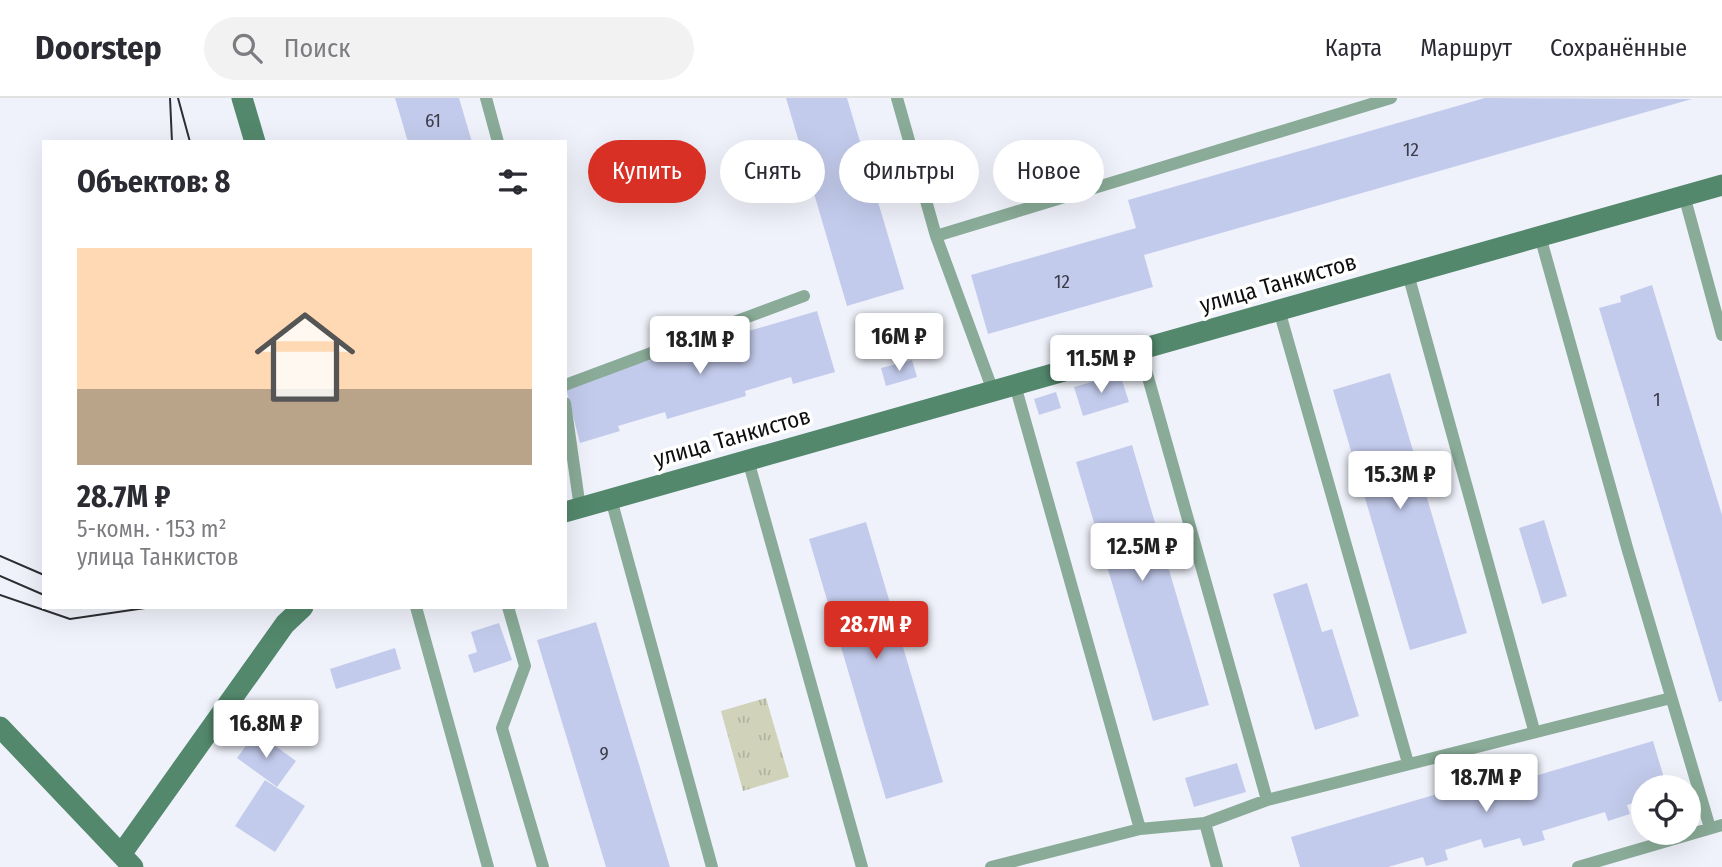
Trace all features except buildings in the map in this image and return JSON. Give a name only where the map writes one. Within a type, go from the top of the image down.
[{"type":"main road","points":[[242,98],[254,140]]},
{"type":"main road","name":"улица Танкистов","points":[[573,510],[1722,184]]},
{"type":"main road","points":[[0,727],[128,860],[285,624],[301,609]]},
{"type":"lane","points":[[486,98],[497,140]]},
{"type":"lane","points":[[897,98],[936,236],[993,391]]},
{"type":"lane","points":[[936,236],[1391,98]]},
{"type":"lane","points":[[1684,195],[1722,335]]},
{"type":"lane","points":[[1540,236],[1671,698],[1716,826],[1578,867]]},
{"type":"lane","points":[[1408,274],[1534,730]]},
{"type":"lane","points":[[567,384],[804,296]]},
{"type":"lane","points":[[1279,310],[1408,763]]},
{"type":"lane","points":[[1140,349],[1267,800]]},
{"type":"lane","points":[[1015,385],[1140,830]]},
{"type":"lane","points":[[567,430],[573,510]]},
{"type":"lane","points":[[748,460],[862,867]]},
{"type":"lane","points":[[611,499],[712,867]]},
{"type":"lane","points":[[417,609],[488,867]]},
{"type":"lane","points":[[509,609],[525,666],[502,728],[543,867]]},
{"type":"lane","points":[[991,867],[1140,830],[1205,822],[1267,800],[1534,730],[1671,698]]},
{"type":"lane","points":[[1205,822],[1217,867]]},
{"type":"green space","points":[[766,698],[789,777],[743,791],[721,711]]},
{"type":"tram line","points":[[170,98],[172,140]]},
{"type":"tram line","points":[[178,98],[189,140]]},
{"type":"tram line","points":[[0,556],[42,574]]},
{"type":"tram line","points":[[0,576],[42,594]]},
{"type":"tram line","points":[[0,595],[70,619],[138,609]]}]
